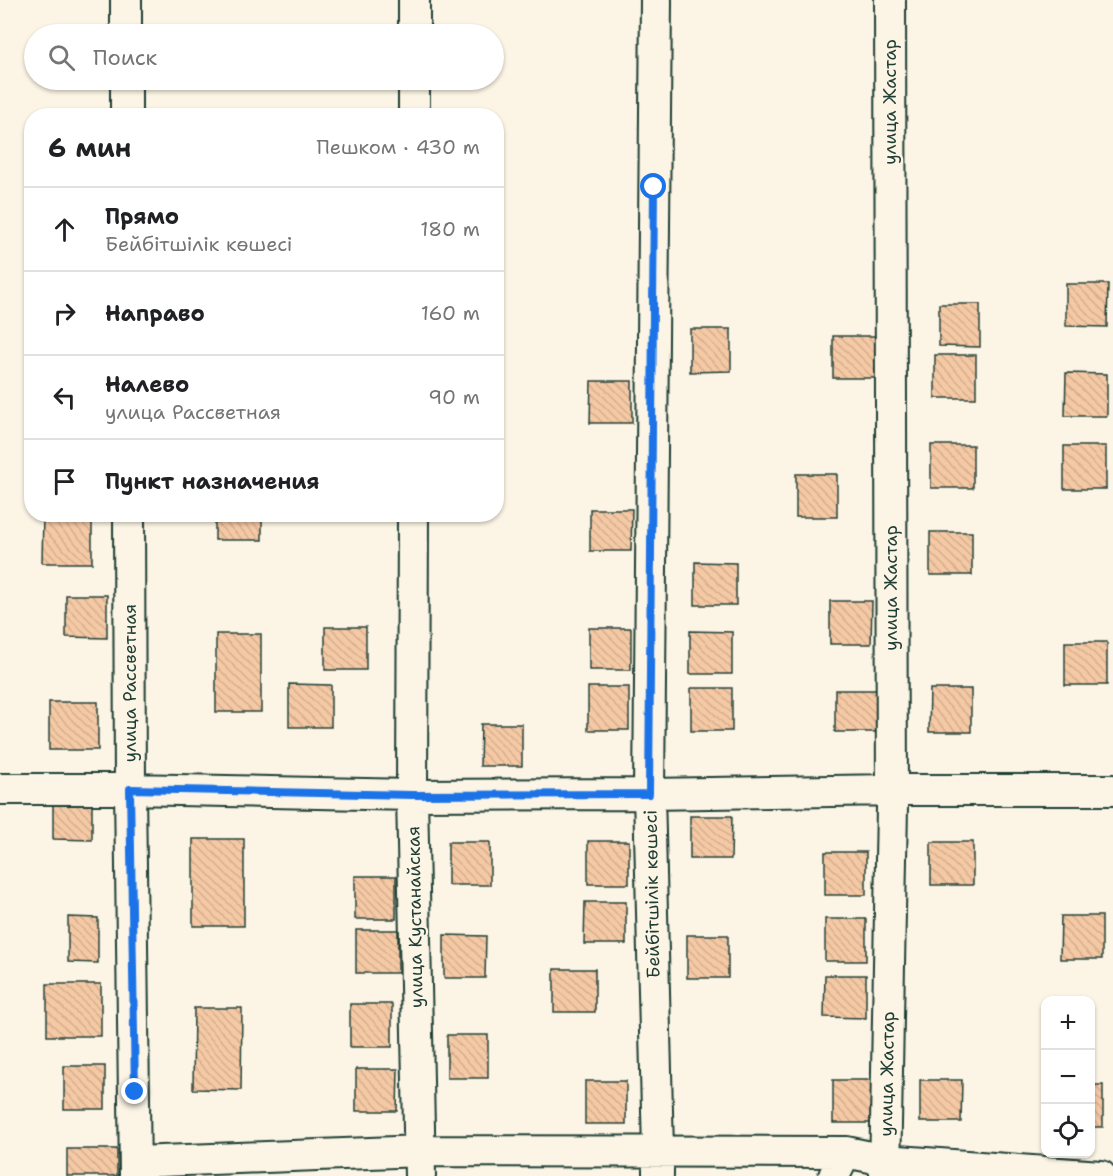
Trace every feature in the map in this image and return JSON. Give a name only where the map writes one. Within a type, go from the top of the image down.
[{"type":"street","points":[[126,0],[126,24]]},
{"type":"street","points":[[414,0],[414,24]]},
{"type":"street","name":"Бейбітшілік көшесі","points":[[656,0],[649,794],[658,1163]]},
{"type":"street","name":"улица Жастар","points":[[885,1168],[892,790],[890,0]]},
{"type":"street","points":[[126,90],[126,108]]},
{"type":"street","points":[[414,90],[414,108]]},
{"type":"street","name":"улица Рассветная","points":[[129,522],[130,789],[136,1169]]},
{"type":"street","name":"улица Кустанайская","points":[[413,522],[412,795],[421,1164]]},
{"type":"street","points":[[0,789],[130,789],[412,795],[1113,790]]},
{"type":"street","points":[[136,1169],[421,1164],[840,1164],[885,1168],[1101,1176]]},
{"type":"building","points":[[1066,284],[1108,284],[1107,327],[1066,326]]},
{"type":"building","points":[[939,304],[980,304],[980,347],[939,346]]},
{"type":"building","points":[[690,329],[731,329],[731,371],[690,372]]},
{"type":"building","points":[[833,336],[875,336],[875,378],[833,378]]},
{"type":"building","points":[[935,355],[976,355],[976,398],[935,398]]},
{"type":"building","points":[[1066,373],[1107,374],[1107,416],[1065,416]]},
{"type":"building","points":[[591,381],[632,381],[632,423],[590,423]]},
{"type":"building","points":[[931,445],[973,445],[973,488],[931,488]]},
{"type":"building","points":[[1064,446],[1106,446],[1106,489],[1064,489]]},
{"type":"building","points":[[796,474],[837,474],[837,517],[796,517]]},
{"type":"building","points":[[590,509],[632,509],[631,551],[590,551]]},
{"type":"building","points":[[43,522],[92,522],[92,563],[42,563]]},
{"type":"building","points":[[215,522],[262,522],[262,540],[215,540]]},
{"type":"building","points":[[930,532],[972,532],[972,575],[930,575]]},
{"type":"building","points":[[695,562],[736,563],[736,605],[695,605]]},
{"type":"building","points":[[66,595],[107,595],[107,638],[66,637]]},
{"type":"building","points":[[830,601],[872,601],[871,644],[830,644]]},
{"type":"building","points":[[325,627],[366,627],[366,670],[325,670]]},
{"type":"building","points":[[589,628],[631,628],[631,670],[589,670]]},
{"type":"building","points":[[690,631],[732,632],[732,674],[690,674]]},
{"type":"building","points":[[216,634],[261,634],[261,712],[216,712]]},
{"type":"building","points":[[1065,642],[1107,642],[1107,685],[1065,685]]},
{"type":"building","points":[[289,684],[331,685],[331,727],[289,727]]},
{"type":"building","points":[[588,687],[629,687],[629,730],[588,730]]},
{"type":"building","points":[[691,688],[732,688],[732,731],[691,731]]},
{"type":"building","points":[[930,689],[971,689],[971,732],[929,732]]},
{"type":"building","points":[[835,690],[876,690],[876,732],[835,732]]},
{"type":"building","points":[[49,702],[98,702],[98,750],[49,750]]},
{"type":"building","points":[[481,724],[522,724],[522,766],[480,766]]},
{"type":"building","points":[[53,804],[92,804],[92,840],[53,839]]},
{"type":"building","points":[[690,816],[732,816],[731,859],[690,859]]},
{"type":"building","points":[[193,839],[244,839],[244,926],[193,926]]},
{"type":"building","points":[[588,841],[629,841],[629,884],[588,884]]},
{"type":"building","points":[[448,842],[490,842],[490,885],[448,885]]},
{"type":"building","points":[[931,842],[973,842],[973,885],[931,885]]},
{"type":"building","points":[[825,852],[866,852],[866,895],[825,895]]},
{"type":"building","points":[[355,876],[396,876],[396,919],[355,919]]},
{"type":"building","points":[[585,902],[626,902],[626,944],[584,944]]},
{"type":"building","points":[[1061,916],[1102,916],[1102,959],[1060,959]]},
{"type":"building","points":[[68,917],[98,918],[98,963],[68,962]]},
{"type":"building","points":[[825,919],[866,919],[866,961],[825,961]]},
{"type":"building","points":[[356,930],[398,930],[398,973],[356,973]]},
{"type":"building","points":[[444,935],[486,936],[485,978],[444,978]]},
{"type":"building","points":[[687,935],[728,935],[728,978],[687,978]]},
{"type":"building","points":[[554,969],[595,969],[595,1012],[554,1012]]},
{"type":"building","points":[[825,975],[866,975],[866,1018],[824,1017]]},
{"type":"building","points":[[47,984],[101,984],[101,1036],[47,1036]]},
{"type":"building","points":[[350,1004],[392,1004],[392,1047],[350,1047]]},
{"type":"building","points":[[194,1008],[242,1008],[241,1090],[193,1089]]},
{"type":"building","points":[[447,1035],[488,1035],[488,1078],[447,1078]]},
{"type":"building","points":[[64,1066],[105,1066],[105,1109],[64,1109]]},
{"type":"building","points":[[356,1069],[398,1069],[397,1111],[356,1111]]},
{"type":"building","points":[[833,1080],[875,1080],[874,1123],[833,1123]]},
{"type":"building","points":[[920,1080],[962,1080],[961,1122],[920,1122]]},
{"type":"building","points":[[585,1081],[626,1081],[626,1124],[585,1124]]},
{"type":"building","points":[[1095,1085],[1103,1085],[1103,1127],[1095,1127]]},
{"type":"building","points":[[67,1149],[117,1149],[117,1176],[67,1176]]},
{"type":"route","points":[[135,1092],[130,789],[412,795],[649,794],[654,187]]}]
